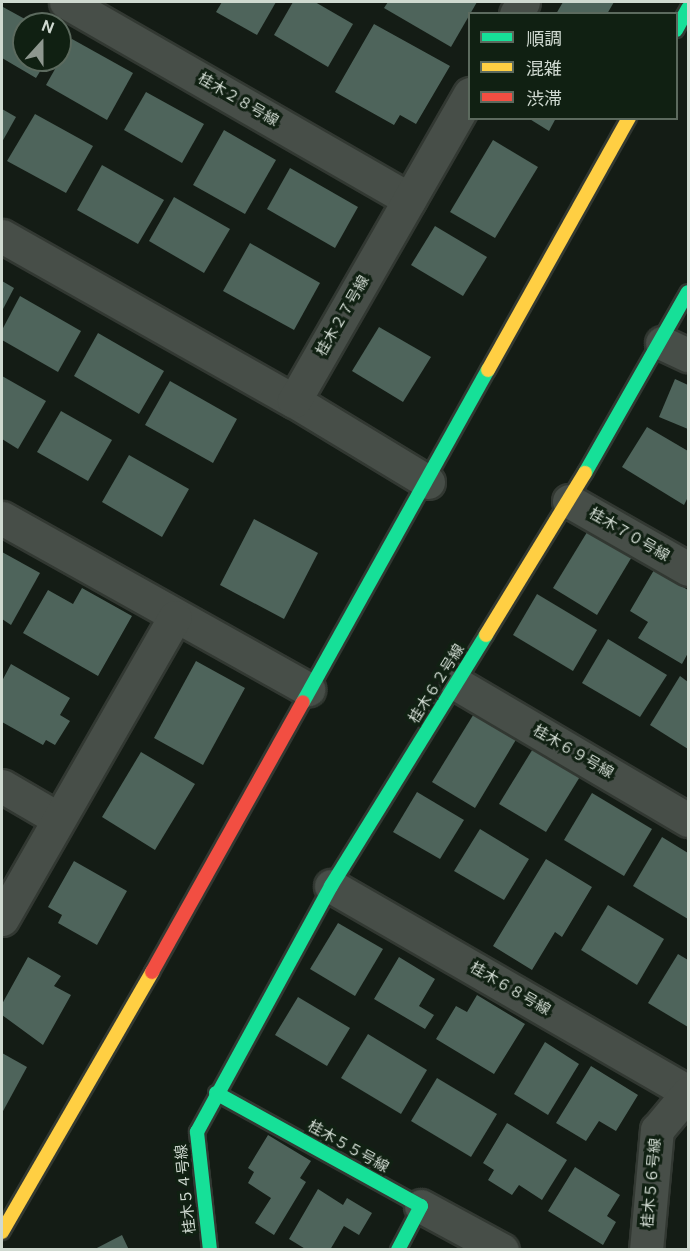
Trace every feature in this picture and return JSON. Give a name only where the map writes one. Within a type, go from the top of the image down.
[{"type":"street","name":"桂木２８号線","points":[[66,2],[409,199]]},
{"type":"street","points":[[678,26],[688,8]]},
{"type":"street","name":"桂木２７号線","points":[[294,401],[468,97]]},
{"type":"street","points":[[2,1232],[167,946],[308,689],[428,482],[628,120]]},
{"type":"street","points":[[2,236],[294,401],[428,482]]},
{"type":"street","name":"桂木６２号線","points":[[216,1093],[331,886],[568,501],[675,349],[688,292]]},
{"type":"street","name":"桂木７０号線","points":[[568,501],[688,569]]},
{"type":"street","points":[[2,519],[308,689]]},
{"type":"street","points":[[2,919],[57,818],[175,617]]},
{"type":"street","name":"桂木６９号線","points":[[457,684],[688,820]]},
{"type":"street","points":[[2,786],[57,818]]},
{"type":"street","name":"桂木６８号線","points":[[331,886],[688,1092]]},
{"type":"street","name":"桂木５６号線","points":[[646,1250],[657,1130],[688,1092]]},
{"type":"street","name":"桂木５５号線","points":[[216,1093],[421,1206]]},
{"type":"street","name":"桂木５４号線","points":[[210,1250],[197,1132],[216,1093]]},
{"type":"street","points":[[398,1250],[421,1206],[502,1250]]},
{"type":"building","points":[[222,2],[276,2],[257,35],[216,12]]},
{"type":"building","points":[[293,2],[315,2],[353,24],[328,67],[274,35]]},
{"type":"building","points":[[388,2],[477,2],[471,12],[468,12],[468,18],[451,47],[384,8]]},
{"type":"building","points":[[563,2],[614,2],[608,12],[557,12]]},
{"type":"building","points":[[3,7],[12,12],[12,64],[2,58]]},
{"type":"building","points":[[374,24],[450,66],[416,124],[400,115],[394,125],[335,92]]},
{"type":"building","points":[[72,39],[133,73],[107,120],[46,85],[53,72],[72,72]]},
{"type":"building","points":[[26,72],[40,72],[36,78]]},
{"type":"building","points":[[146,92],[204,124],[182,163],[124,130]]},
{"type":"building","points":[[2,109],[16,117],[2,142]]},
{"type":"building","points":[[35,114],[93,146],[66,193],[7,161]]},
{"type":"building","points":[[531,120],[555,120],[549,131]]},
{"type":"building","points":[[224,130],[276,160],[245,214],[193,185]]},
{"type":"building","points":[[493,140],[538,167],[495,238],[450,212]]},
{"type":"building","points":[[102,165],[164,200],[138,244],[77,210]]},
{"type":"building","points":[[290,168],[358,207],[335,248],[267,209]]},
{"type":"building","points":[[174,197],[230,229],[204,273],[149,241]]},
{"type":"building","points":[[435,226],[487,257],[463,296],[411,265]]},
{"type":"building","points":[[250,243],[320,283],[294,330],[223,291]]},
{"type":"building","points":[[2,281],[14,288],[2,311]]},
{"type":"building","points":[[20,296],[81,331],[58,372],[2,340],[2,330]]},
{"type":"building","points":[[379,327],[431,357],[403,402],[352,371]]},
{"type":"building","points":[[98,333],[164,371],[139,414],[74,376]]},
{"type":"building","points":[[2,376],[46,401],[18,449],[2,439]]},
{"type":"building","points":[[675,379],[688,385],[688,429],[659,417]]},
{"type":"building","points":[[170,381],[237,419],[213,463],[145,425]]},
{"type":"building","points":[[61,411],[112,440],[88,481],[37,452]]},
{"type":"building","points":[[647,427],[688,451],[688,497],[684,505],[622,467]]},
{"type":"building","points":[[129,455],[189,489],[162,537],[102,502]]},
{"type":"building","points":[[254,519],[318,553],[284,619],[220,585]]},
{"type":"building","points":[[592,524],[636,550],[597,615],[553,588]]},
{"type":"building","points":[[2,552],[40,573],[11,625],[2,619]]},
{"type":"building","points":[[654,570],[688,590],[688,653],[682,664],[638,638],[648,622],[630,611]]},
{"type":"building","points":[[82,588],[132,616],[98,676],[23,633],[48,590],[73,604]]},
{"type":"building","points":[[537,594],[597,630],[573,671],[513,635]]},
{"type":"building","points":[[608,639],[667,675],[640,717],[582,683]]},
{"type":"building","points":[[196,661],[245,688],[203,765],[154,738]]},
{"type":"building","points":[[11,664],[70,698],[60,715],[70,721],[55,745],[46,740],[43,745],[2,722],[2,681]]},
{"type":"building","points":[[680,676],[688,682],[688,749],[650,725]]},
{"type":"building","points":[[475,712],[517,738],[475,808],[432,782]]},
{"type":"building","points":[[534,747],[581,775],[546,832],[499,804]]},
{"type":"building","points":[[141,752],[195,784],[155,850],[102,817]]},
{"type":"building","points":[[417,792],[464,820],[440,859],[393,832]]},
{"type":"building","points":[[592,793],[652,829],[624,876],[564,840]]},
{"type":"building","points":[[480,829],[529,859],[504,900],[454,871]]},
{"type":"building","points":[[662,837],[688,853],[688,919],[633,886]]},
{"type":"building","points":[[546,859],[592,887],[562,937],[555,932],[532,970],[493,946]]},
{"type":"building","points":[[74,861],[127,891],[97,945],[58,923],[62,915],[48,907]]},
{"type":"building","points":[[608,905],[664,939],[637,985],[581,950]]},
{"type":"building","points":[[338,923],[383,949],[355,996],[310,969]]},
{"type":"building","points":[[678,954],[688,960],[688,1027],[648,1003]]},
{"type":"building","points":[[28,957],[61,976],[54,986],[71,995],[43,1045],[2,1015],[2,1004]]},
{"type":"building","points":[[399,957],[435,979],[419,1006],[434,1015],[425,1029],[374,999]]},
{"type":"building","points":[[477,995],[525,1024],[494,1074],[436,1039],[456,1006],[467,1012]]},
{"type":"building","points":[[298,997],[350,1028],[327,1066],[275,1035]]},
{"type":"building","points":[[368,1034],[427,1070],[401,1114],[341,1078]]},
{"type":"building","points":[[545,1042],[579,1064],[548,1115],[514,1094]]},
{"type":"building","points":[[2,1053],[27,1067],[2,1113]]},
{"type":"building","points":[[591,1066],[638,1095],[616,1131],[599,1121],[586,1141],[556,1123]]},
{"type":"building","points":[[437,1078],[497,1114],[471,1157],[411,1121]]},
{"type":"building","points":[[507,1123],[567,1160],[542,1200],[519,1185],[512,1195],[488,1180],[494,1170],[483,1163]]},
{"type":"building","points":[[268,1135],[311,1161],[300,1178],[306,1182],[274,1235],[255,1223],[271,1198],[248,1183],[254,1172],[248,1168]]},
{"type":"building","points":[[575,1167],[620,1195],[607,1216],[616,1222],[603,1245],[548,1211]]},
{"type":"building","points":[[318,1189],[343,1205],[347,1198],[372,1213],[359,1235],[344,1226],[330,1250],[307,1250],[289,1239]]},
{"type":"building","points":[[122,1235],[129,1250],[93,1250]]},
{"type":"traffic: fast","points":[[678,26],[688,8]]},
{"type":"traffic: fast","points":[[585,473],[688,292]]},
{"type":"traffic: fast","points":[[303,702],[488,370]]},
{"type":"traffic: fast","points":[[210,1250],[197,1132],[331,886],[486,635]]},
{"type":"traffic: fast","points":[[216,1093],[421,1206],[398,1250]]},
{"type":"traffic: slow","points":[[488,370],[628,120]]},
{"type":"traffic: slow","points":[[486,635],[585,473]]},
{"type":"traffic: slow","points":[[2,1232],[152,972]]},
{"type":"traffic: jam","points":[[152,972],[303,702]]}]
